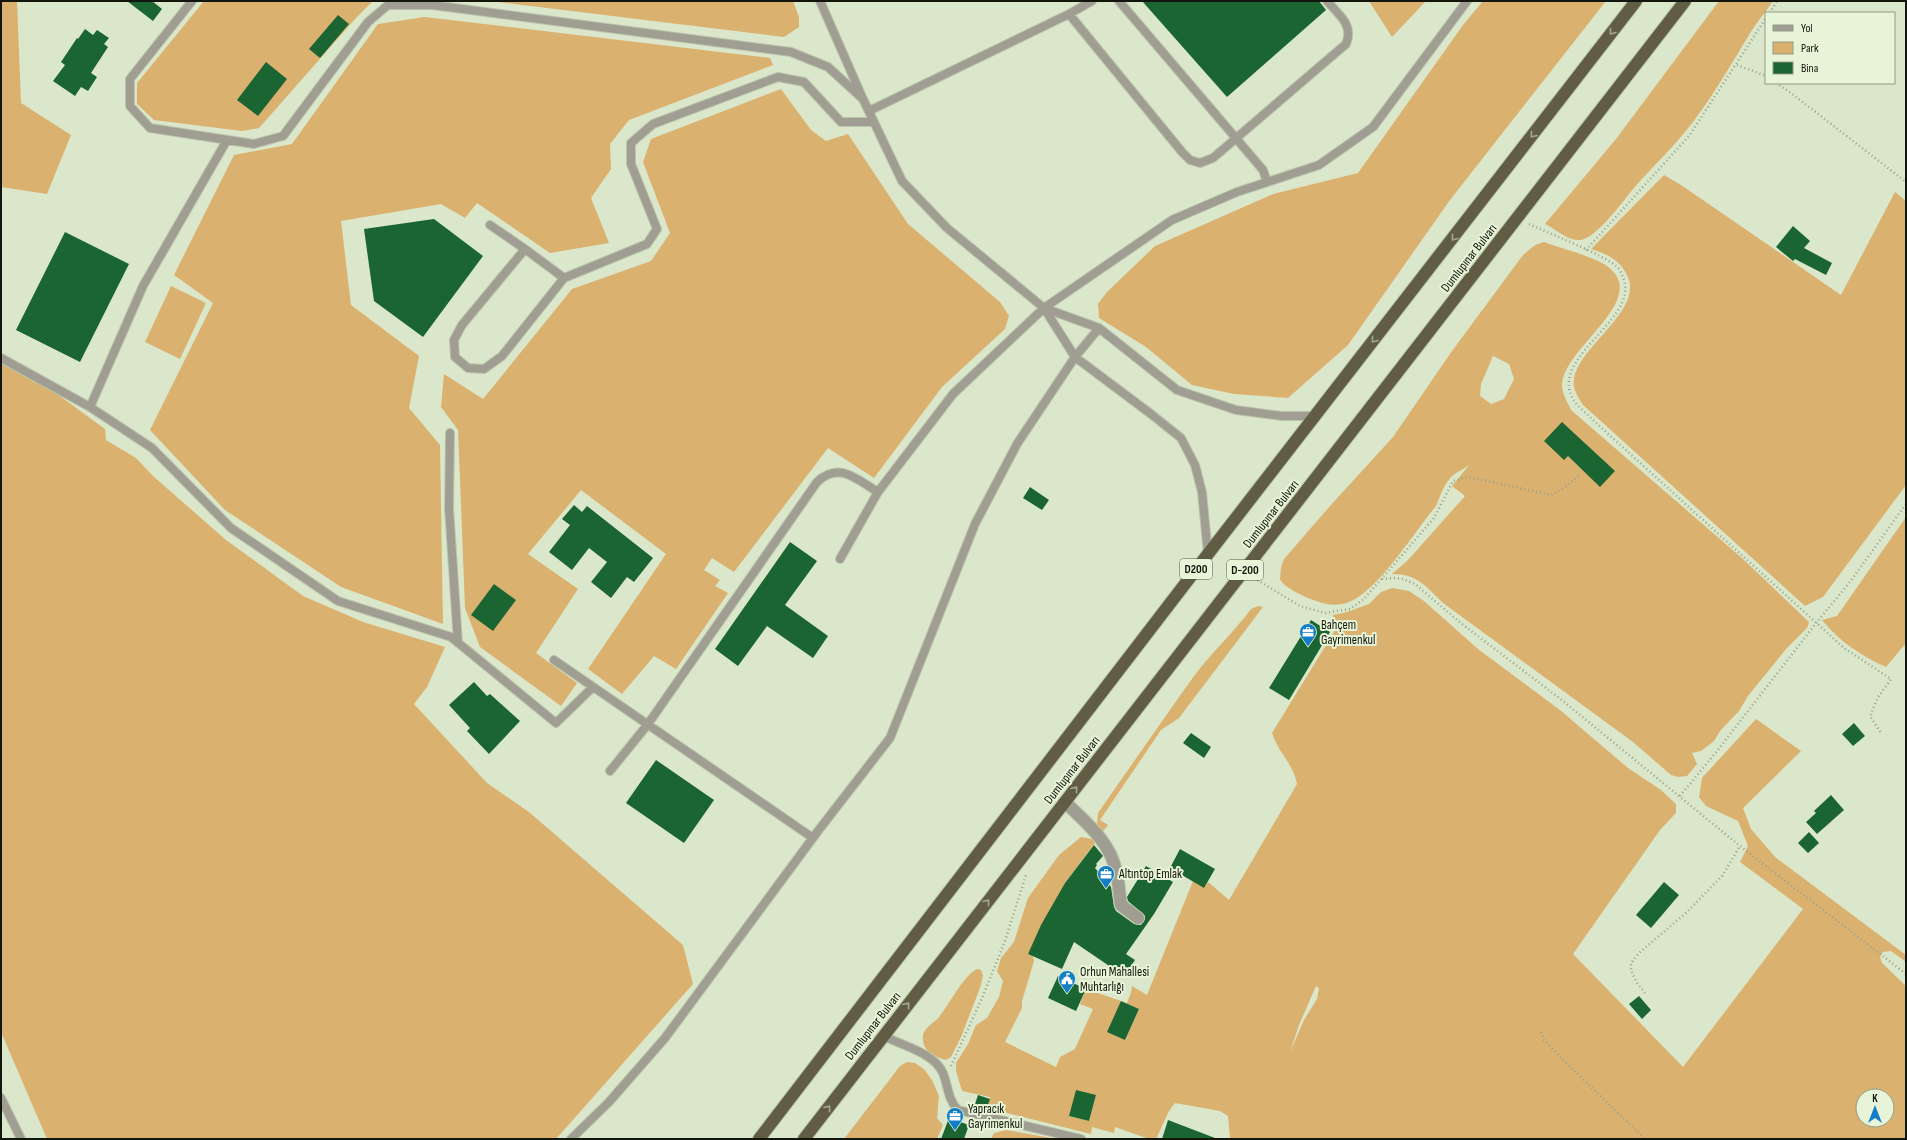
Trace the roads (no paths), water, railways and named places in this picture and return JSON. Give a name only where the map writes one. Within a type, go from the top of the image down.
[{"type":"highway","name":"Dumlupınar Bulvarı","points":[[759,1139],[1208,554],[1636,1]]},
{"type":"highway","name":"Dumlupınar Bulvarı","points":[[804,1139],[1686,1]]},
{"type":"street","points":[[1065,802],[1100,836],[1112,858],[1116,870],[1121,905],[1138,918]]},
{"type":"lane","points":[[192,1],[130,79],[130,106],[150,128],[254,144],[283,136],[368,22],[388,5],[432,5],[791,52],[828,67],[863,99]]},
{"type":"lane","points":[[820,1],[863,99],[902,181],[947,228],[1044,308],[1075,357],[1181,438],[1195,465],[1202,492],[1208,554]]},
{"type":"lane","points":[[869,111],[1069,14],[1092,1]]},
{"type":"lane","points":[[1119,1],[1263,170],[1267,182]]},
{"type":"lane","points":[[1069,14],[1190,160],[1200,163],[1213,158],[1346,44],[1349,36],[1349,27],[1327,1]]},
{"type":"lane","points":[[840,560],[878,492],[953,394],[1044,308],[1172,220],[1237,192],[1319,165],[1373,126],[1468,1]]},
{"type":"lane","points":[[525,249],[462,325],[454,340],[455,357],[468,368],[484,369],[502,356],[564,278],[647,244],[657,230],[632,164],[632,143],[653,124],[778,77],[804,82],[841,122],[874,122]]},
{"type":"lane","points":[[90,407],[143,286],[227,140]]},
{"type":"lane","points":[[490,225],[564,278]]},
{"type":"lane","points":[[1044,308],[1098,328],[1177,390],[1236,410],[1282,416],[1316,416]]},
{"type":"lane","points":[[571,1139],[609,1102],[665,1038],[813,838],[890,738],[975,524],[1017,444],[1075,357],[1098,328]]},
{"type":"lane","points":[[1,358],[90,407],[152,448],[231,528],[338,601],[451,637],[556,723],[594,687]]},
{"type":"lane","points":[[450,433],[449,508],[458,642]]},
{"type":"lane","points":[[610,771],[648,724],[817,482],[825,474],[843,472],[878,492]]},
{"type":"lane","points":[[554,660],[813,838]]},
{"type":"lane","points":[[883,1036],[913,1049],[936,1063],[942,1072],[953,1105],[958,1110],[1081,1139]]},
{"type":"lane","points":[[1,1098],[21,1139]]},
{"type":"place","name":"Bahçem Gayrimenkul","points":[[1308,647]]},
{"type":"place","name":"Altıntop Emlak","points":[[1106,889]]},
{"type":"place","name":"Orhun Mahallesi Muhtarlığı","points":[[1067,994]]},
{"type":"place","name":"Yapracık Gayrimenkul","points":[[955,1131]]}]
